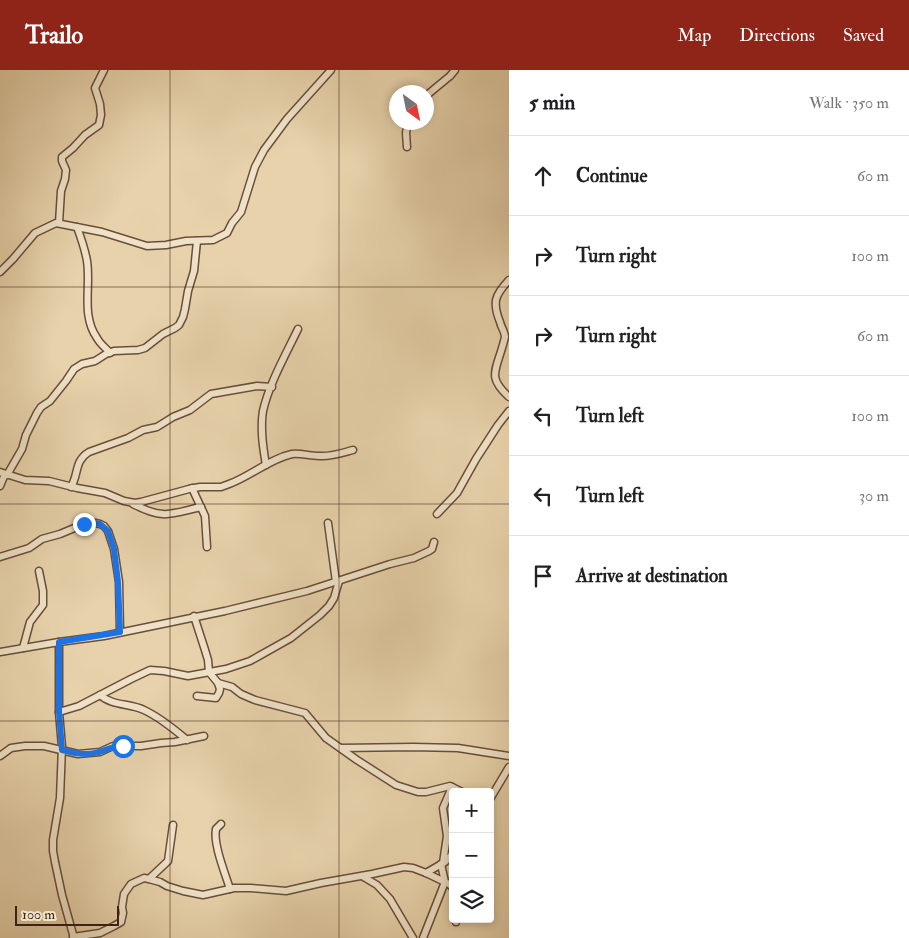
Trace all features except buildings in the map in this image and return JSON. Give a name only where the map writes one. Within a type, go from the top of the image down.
[{"type":"street","points":[[59,223],[61,191],[66,170],[62,157],[85,135],[99,125],[101,115],[100,104],[95,88],[104,70]]},
{"type":"street","points":[[0,272],[13,260],[35,233],[59,223],[117,236],[147,246],[213,240],[221,237],[229,231],[232,222],[241,212],[255,167],[264,150],[287,119],[331,70]]},
{"type":"street","points":[[434,88],[456,70]]},
{"type":"street","points":[[407,130],[407,147]]},
{"type":"street","points":[[77,227],[88,262],[89,319],[96,338],[110,353]]},
{"type":"street","points":[[0,486],[4,474],[22,449],[26,435],[41,407],[50,401],[74,369],[110,353],[145,348],[163,334],[179,325],[194,271],[197,241]]},
{"type":"street","points":[[509,280],[497,295],[496,301],[496,310],[505,337],[495,370],[495,381],[509,397]]},
{"type":"street","points":[[266,465],[262,438],[263,412],[272,386],[298,330]]},
{"type":"street","points":[[71,487],[75,481],[77,467],[85,454],[128,438],[139,431],[157,427],[173,417],[190,410],[211,394],[257,386],[272,386]]},
{"type":"street","points":[[437,514],[457,493],[476,459],[509,411]]},
{"type":"street","points":[[4,474],[25,480],[49,481],[105,493],[124,501],[141,502],[192,488],[221,487],[292,454],[332,456],[353,450]]},
{"type":"street","points":[[192,488],[205,516],[208,547]]},
{"type":"street","points":[[129,502],[151,513],[163,515],[172,515],[201,507]]},
{"type":"street","points":[[0,558],[29,548],[48,536],[60,534],[90,522],[104,526],[108,531],[114,549],[118,582],[120,632]]},
{"type":"street","points":[[59,712],[79,706],[150,670],[188,676],[226,669],[250,661],[291,638],[329,606],[334,598],[337,582],[328,523]]},
{"type":"street","points":[[0,652],[120,632],[266,601],[337,582],[421,555],[432,549],[434,542]]},
{"type":"street","points":[[23,648],[30,622],[43,605],[40,572]]},
{"type":"street","points":[[194,616],[208,660],[209,672],[218,683],[220,689],[216,698],[197,696]]},
{"type":"street","points":[[59,642],[59,712],[62,750],[60,798],[53,851],[71,936],[100,933],[121,922],[124,894],[131,884],[144,878],[203,895],[230,889],[251,888],[286,891],[404,867],[426,873],[449,885]]},
{"type":"street","points":[[218,683],[255,700],[305,713],[326,738],[396,785],[422,792],[452,787],[442,808],[447,836],[442,864],[446,882],[423,938]]},
{"type":"street","points":[[100,695],[108,701],[134,706],[147,712],[186,740]]},
{"type":"street","points":[[0,756],[11,748],[25,746],[44,746],[78,754],[100,752],[113,746],[141,746],[204,736]]},
{"type":"street","points":[[340,748],[458,748],[509,756]]},
{"type":"street","points":[[494,792],[509,767]]},
{"type":"street","points":[[221,824],[216,829],[215,834],[230,889]]},
{"type":"street","points":[[149,878],[168,862],[173,825]]},
{"type":"street","points":[[426,873],[442,864],[449,857]]},
{"type":"street","points":[[362,876],[377,885],[390,899],[413,938]]},
{"type":"route","points":[[84,524],[90,522],[104,526],[108,531],[114,549],[120,599],[120,632],[59,642],[59,712],[62,750],[78,754],[100,752],[113,746],[123,746]]}]
